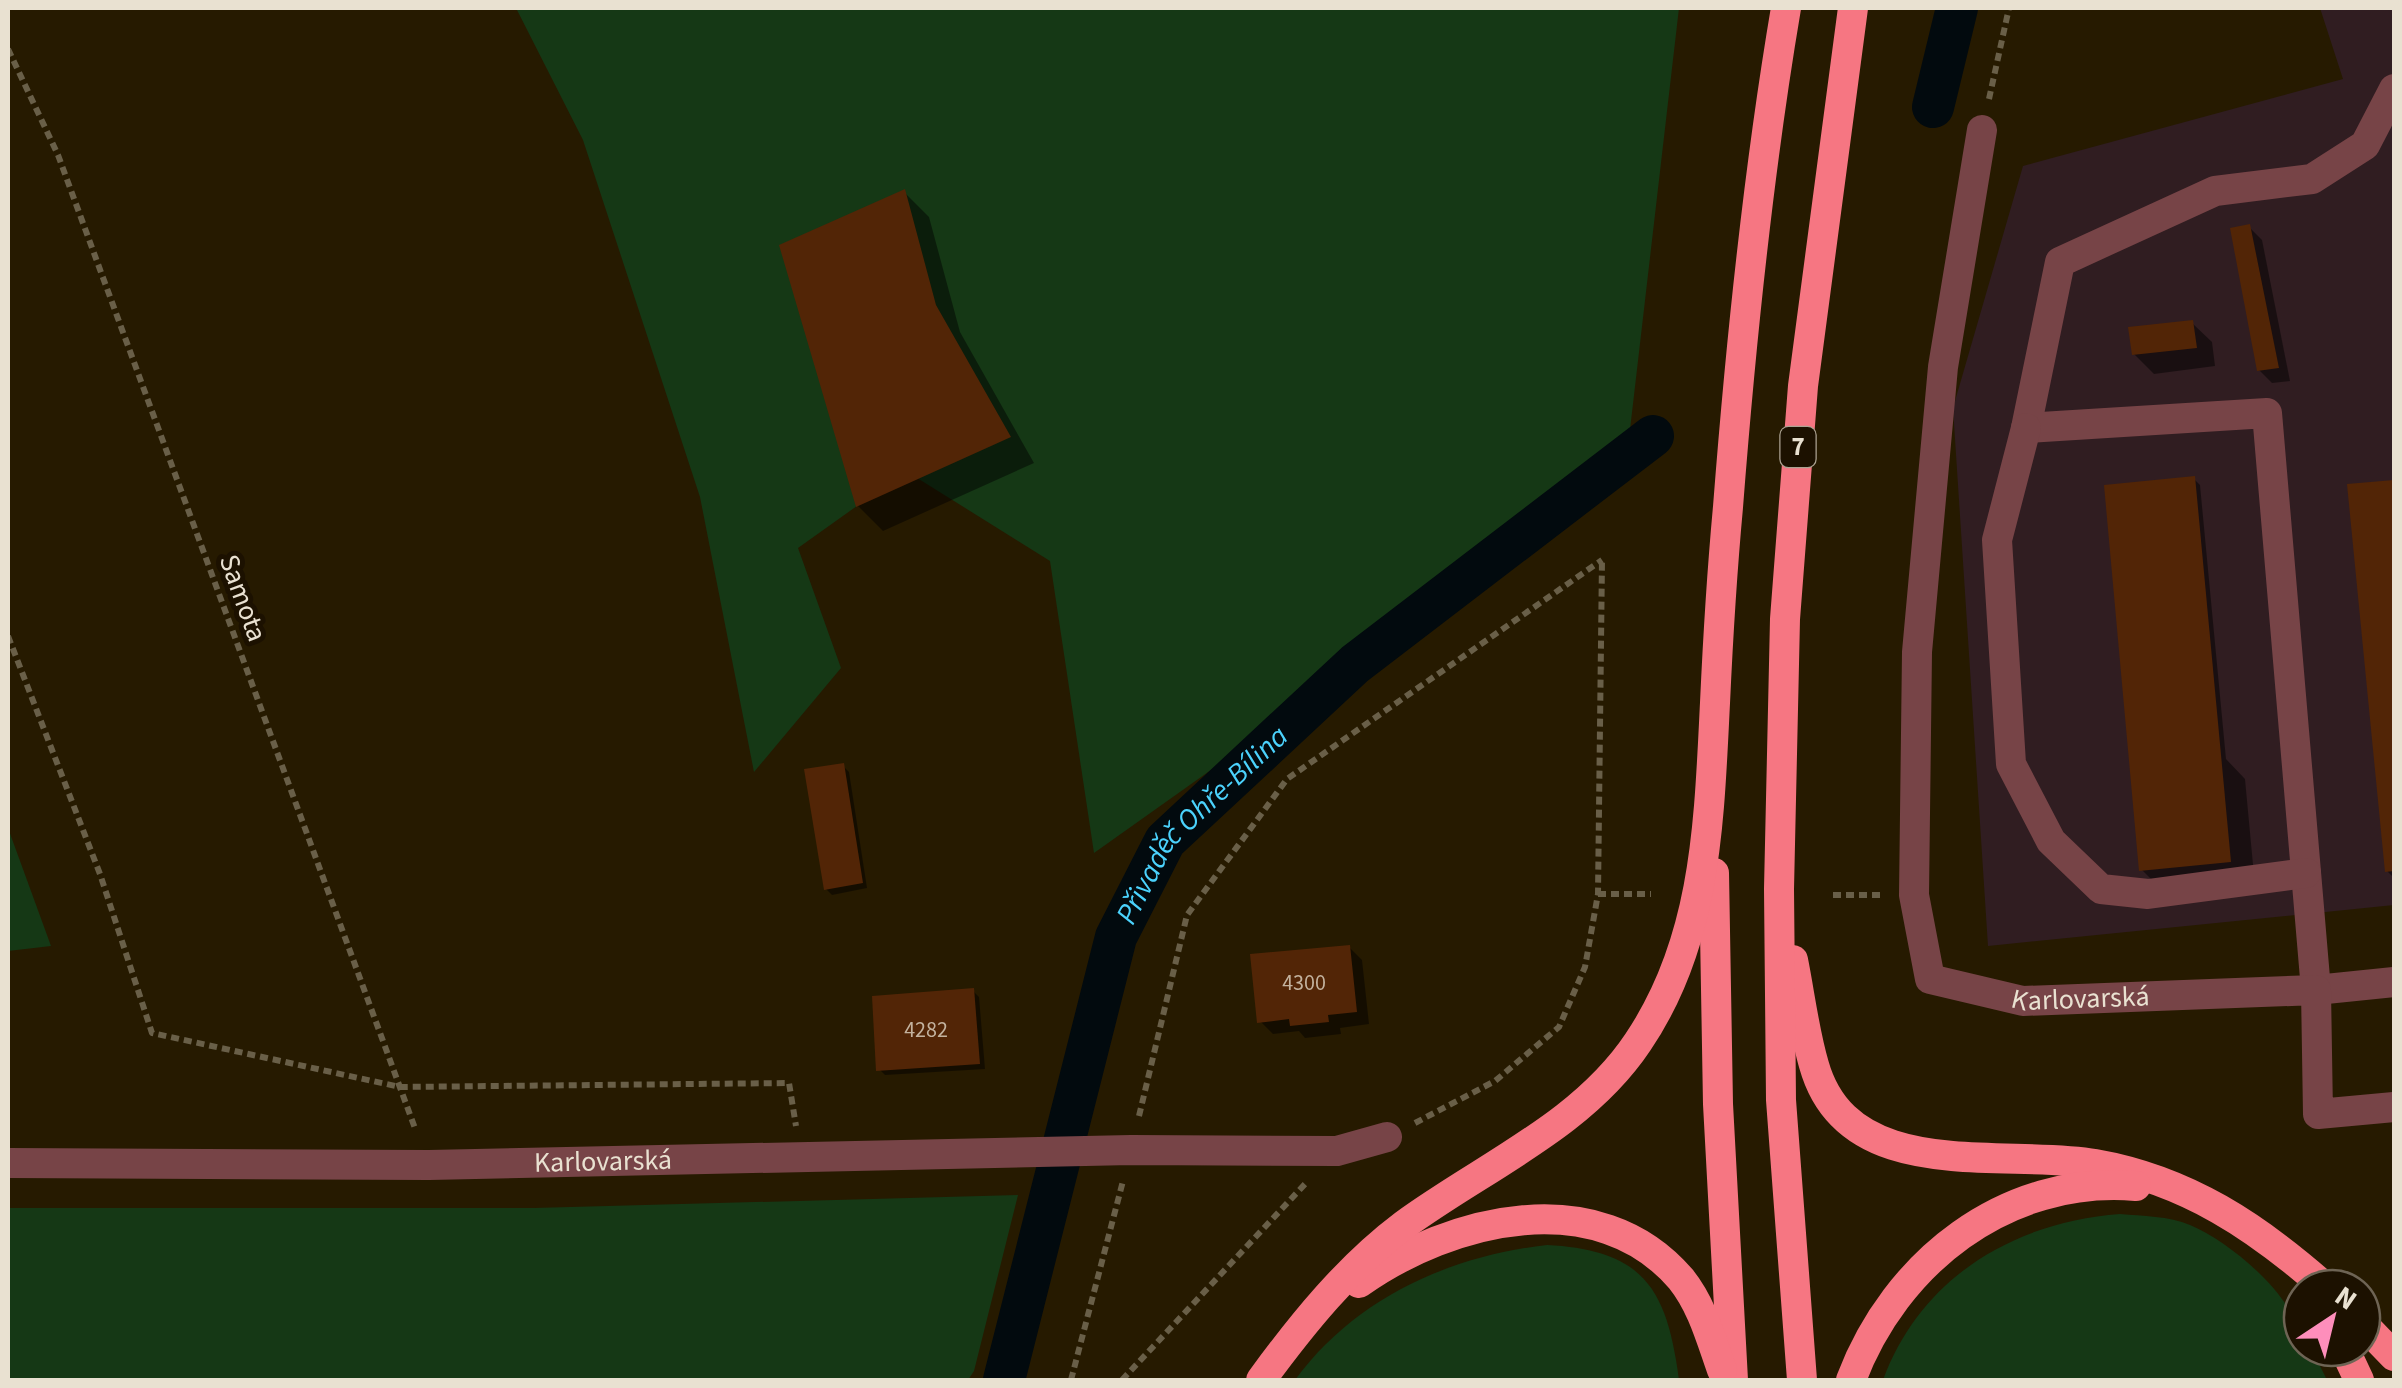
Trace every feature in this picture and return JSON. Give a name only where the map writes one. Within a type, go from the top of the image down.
[{"type":"highway","points":[[1261,1380],[1294,1335],[1400,1228],[1574,1110],[1637,1044],[1671,979],[1692,923],[1702,879],[1737,384],[1762,152],[1786,8]]},
{"type":"highway","name":"7","points":[[1802,1380],[1781,1100],[1779,888],[1785,618],[1803,386],[1853,8]]},
{"type":"highway","points":[[1711,790],[1718,1104],[1730,1380]]},
{"type":"highway","points":[[1779,888],[1814,1068],[1834,1102],[1867,1133],[1914,1154],[2092,1163],[2152,1176],[2255,1228],[2302,1268]]},
{"type":"highway","points":[[1851,1380],[1882,1314],[1907,1280],[1936,1252],[1980,1222],[2041,1196],[2080,1187],[2120,1184],[2198,1196]]},
{"type":"highway","points":[[1294,1335],[1375,1272],[1424,1248],[1470,1231],[1515,1222],[1584,1220],[1645,1247],[1683,1282],[1698,1303],[1730,1380]]},
{"type":"highway","points":[[2255,1228],[2292,1268]]},
{"type":"street","points":[[2306,873],[2148,894],[2100,890],[2051,841],[2010,764],[1997,540],[2026,428],[2060,262],[2215,191],[2312,179],[2365,144],[2394,88]]},
{"type":"street","points":[[1914,896],[1917,652],[1943,367],[1982,130]]},
{"type":"street","points":[[2026,428],[2267,413],[2316,990],[2318,1114],[2394,1107]]},
{"type":"street","name":"Karlovarská","points":[[1914,896],[1930,980],[2023,1001],[2316,990],[2394,982]]},
{"type":"street","name":"Karlovarská","points":[[8,1163],[429,1165],[1130,1150],[1337,1151],[1387,1137]]},
{"type":"path","points":[[1982,130],[2009,8]]},
{"type":"path","name":"Samota","points":[[8,49],[58,155],[429,1165]]},
{"type":"path","points":[[1071,1380],[1187,915],[1287,779],[1602,560],[1598,894],[1585,968],[1559,1027],[1495,1081],[1387,1137]]},
{"type":"path","points":[[8,636],[100,874],[152,1033],[400,1088],[789,1083],[802,1156]]},
{"type":"path","points":[[1598,894],[1651,894]]},
{"type":"path","points":[[1834,895],[1914,896]]},
{"type":"path","points":[[1122,1380],[1337,1151]]},
{"type":"shaded area","points":[[2320,8],[2394,8],[2394,905],[1988,946],[1953,408],[2023,166],[2343,79]]},
{"type":"green space","points":[[516,8],[1679,8],[1626,464],[1363,662],[1094,853],[1050,561],[906,471],[798,548],[841,668],[754,772],[700,497],[583,140]]},
{"type":"green space","points":[[8,828],[51,946],[8,951]]},
{"type":"green space","points":[[1018,1195],[974,1371],[968,1380],[8,1380],[8,1208],[534,1208]]},
{"type":"green space","points":[[2120,1214],[2155,1217],[2182,1222],[2207,1233],[2261,1275],[2282,1300],[2282,1368],[2321,1368],[2327,1380],[1883,1380],[1921,1312],[1947,1284],[2008,1243],[2081,1219]]},
{"type":"green space","points":[[1547,1245],[1608,1256],[1629,1266],[1646,1281],[1667,1322],[1679,1380],[1295,1380],[1345,1326],[1406,1286],[1475,1259]]},
{"type":"building","points":[[905,189],[936,305],[1011,437],[856,507],[779,245]]},
{"type":"building","points":[[2250,224],[2279,368],[2257,371],[2230,228]]},
{"type":"building","points":[[2193,320],[2197,348],[2132,355],[2128,327]]},
{"type":"building","points":[[2195,476],[2231,862],[2139,871],[2104,485]]},
{"type":"building","points":[[2394,480],[2394,871],[2385,872],[2347,484]]},
{"type":"building","points":[[844,763],[863,883],[824,890],[804,769]]},
{"type":"building","points":[[1350,945],[1357,1012],[1328,1015],[1329,1022],[1290,1026],[1289,1019],[1257,1023],[1250,954]]},
{"type":"building","points":[[974,988],[980,1064],[876,1071],[872,996]]},
{"type":"waterway","name":"Přivaděč Ohře-Bílina","points":[[1933,107],[1957,8]]},
{"type":"waterway","name":"Přivaděč Ohře-Bílina","points":[[1004,1380],[1116,937],[1165,841],[1355,664],[1653,436]]}]
